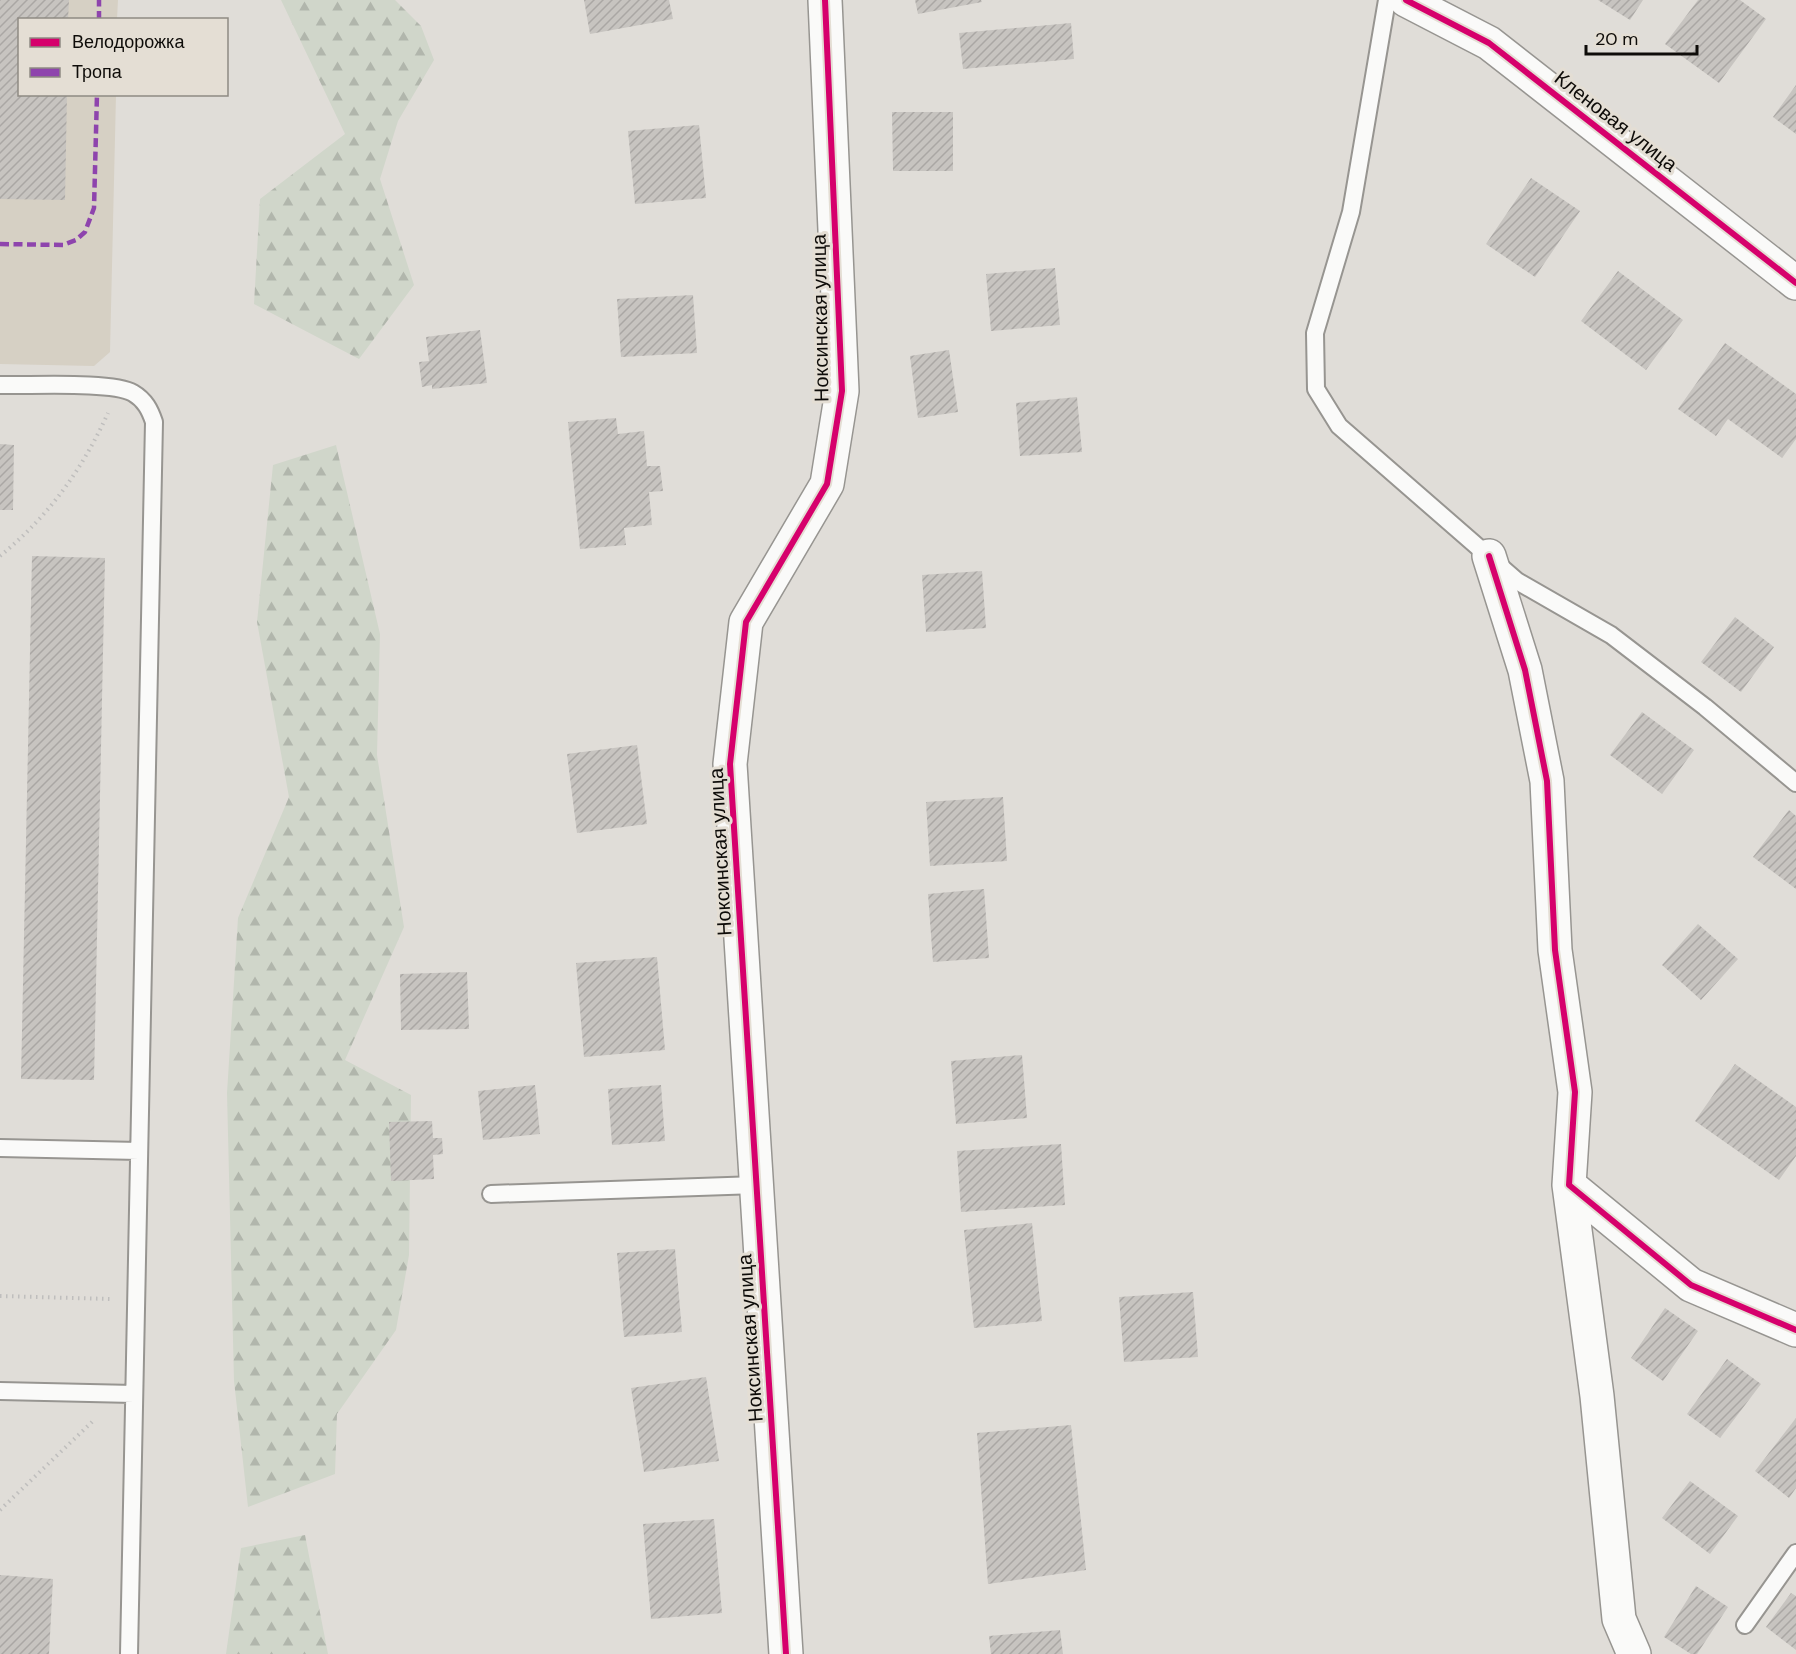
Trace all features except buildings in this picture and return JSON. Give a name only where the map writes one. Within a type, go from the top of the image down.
[{"type":"street","name":"Ноксинская улица","points":[[786,1654],[730,764],[746,622],[827,484],[842,391],[825,0]]},
{"type":"street","name":"Кленовая улица","points":[[1406,0],[1488,43],[1796,283]]},
{"type":"street","points":[[1489,556],[1525,670],[1547,781],[1555,950],[1575,1092],[1569,1185],[1597,1396],[1619,1619],[1634,1654]]},
{"type":"street","points":[[1569,1185],[1691,1285],[1796,1330]]},
{"type":"lane","points":[[1387,0],[1351,212],[1315,333],[1316,389],[1339,426],[1518,581],[1611,634],[1705,707],[1796,783]]},
{"type":"lane","points":[[0,385],[119,388],[142,399],[150,409],[154,422],[136,1299],[128,1394],[129,1654]]},
{"type":"lane","points":[[0,1148],[139,1151]]},
{"type":"lane","points":[[491,1194],[757,1185]]},
{"type":"lane","points":[[0,1391],[128,1394]]},
{"type":"lane","points":[[1745,1625],[1796,1553]]},
{"type":"path","points":[[0,556],[46,513],[69,484],[89,453],[119,388]]},
{"type":"path","points":[[0,1296],[136,1299]]},
{"type":"path","points":[[0,1510],[128,1394]]},
{"type":"shaded area","points":[[0,0],[118,0],[117,18],[18,18],[18,96],[116,96],[110,352],[94,366],[0,364]]},
{"type":"green space","points":[[281,0],[395,0],[421,26],[434,60],[398,121],[380,179],[414,285],[359,359],[254,304],[260,199],[345,134]]},
{"type":"green space","points":[[336,445],[380,634],[377,755],[404,927],[345,1060],[411,1095],[409,1255],[396,1330],[337,1414],[335,1474],[248,1507],[234,1381],[227,1093],[238,918],[289,797],[257,622],[273,465]]},
{"type":"green space","points":[[305,1535],[328,1654],[226,1654],[241,1548]]},
{"type":"marked path","points":[[99,0],[99,18]]},
{"type":"marked path","points":[[0,244],[63,245],[76,240],[85,232],[94,208],[97,96]]},
{"type":"cycle path","points":[[786,1654],[730,764],[746,622],[827,484],[842,391],[825,0]]},
{"type":"cycle path","points":[[1406,0],[1489,43],[1796,283]]},
{"type":"cycle path","points":[[1489,556],[1525,670],[1547,781],[1555,950],[1575,1092],[1569,1185],[1691,1285],[1796,1330]]}]
